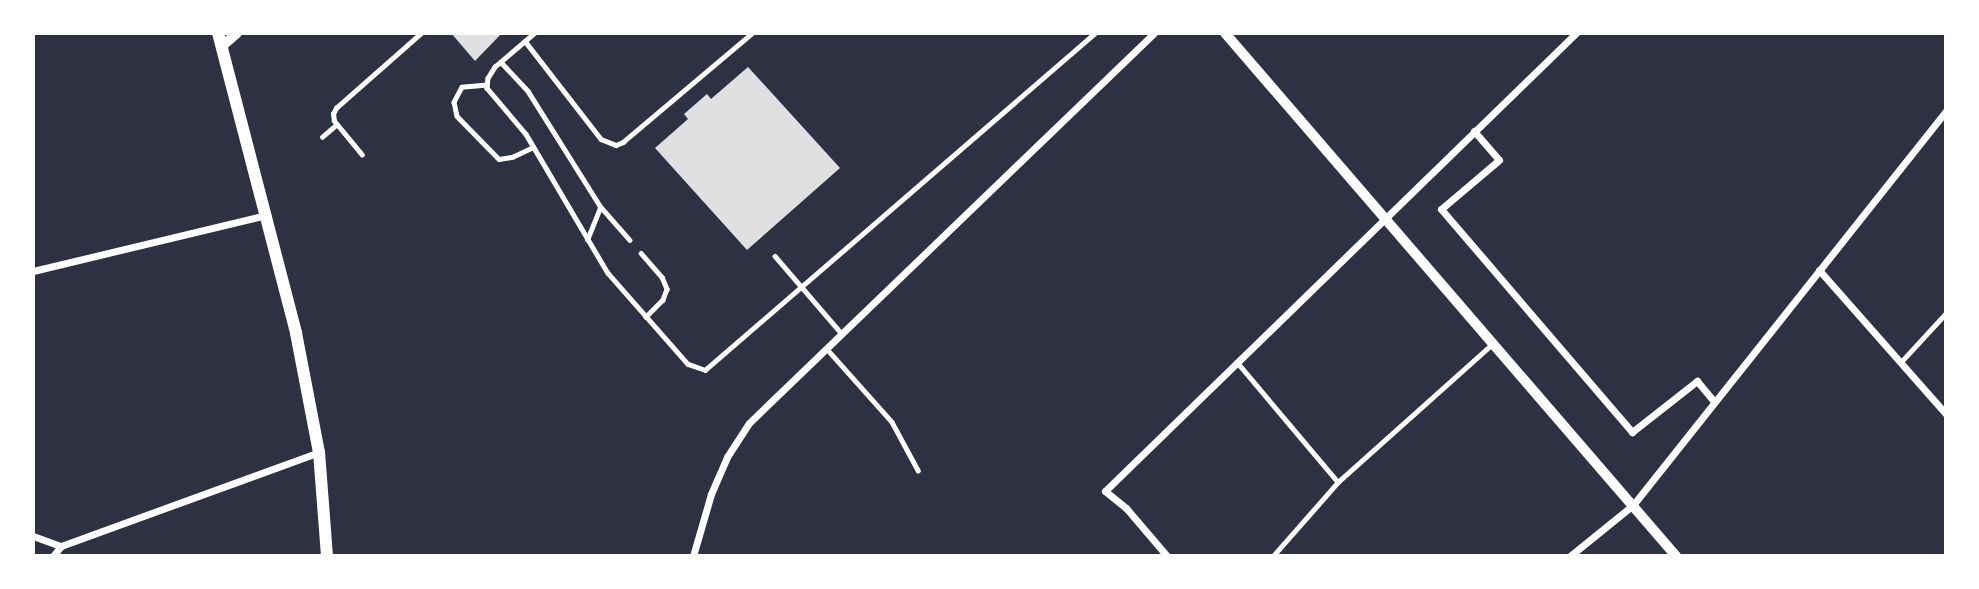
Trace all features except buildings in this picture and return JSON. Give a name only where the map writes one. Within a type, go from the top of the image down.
[{"type":"main road","points":[[218,33],[296,333],[319,452],[327,556]]},
{"type":"main road","points":[[220,47],[237,33]]},
{"type":"main road","points":[[1225,33],[1676,556]]},
{"type":"street","points":[[694,556],[702,519],[727,457],[749,423],[1154,33]]},
{"type":"street","points":[[1167,556],[1126,508],[1105,491],[1576,33]]},
{"type":"street","points":[[1570,556],[1633,505],[1946,111]]},
{"type":"street","points":[[1474,131],[1499,160],[1441,209],[1632,432],[1697,381],[1714,401]]},
{"type":"street","points":[[33,271],[267,215]]},
{"type":"street","points":[[1819,270],[1946,414]]},
{"type":"street","points":[[53,556],[61,546],[319,452]]},
{"type":"street","points":[[33,536],[61,546]]},
{"type":"lane","points":[[362,155],[337,125],[333,114],[336,108],[421,33]]},
{"type":"lane","points":[[535,33],[501,62],[488,78],[487,85],[493,99],[521,128],[608,273],[688,364],[705,370],[1095,33]]},
{"type":"lane","points":[[525,41],[601,139],[616,145],[623,142],[752,33]]},
{"type":"lane","points":[[501,62],[528,91],[600,206],[630,240]]},
{"type":"lane","points":[[487,85],[462,87],[454,102],[457,116],[499,159],[512,157],[533,147]]},
{"type":"lane","points":[[322,137],[337,125]]},
{"type":"lane","points":[[587,240],[600,206]]},
{"type":"lane","points":[[641,253],[662,277],[667,289],[663,300],[646,317]]},
{"type":"lane","points":[[775,256],[842,334]]},
{"type":"lane","points":[[1901,362],[1946,313]]},
{"type":"lane","points":[[1273,556],[1338,482],[1492,344]]},
{"type":"lane","points":[[827,349],[892,422],[918,470]]},
{"type":"lane","points":[[1237,361],[1338,482]]}]
